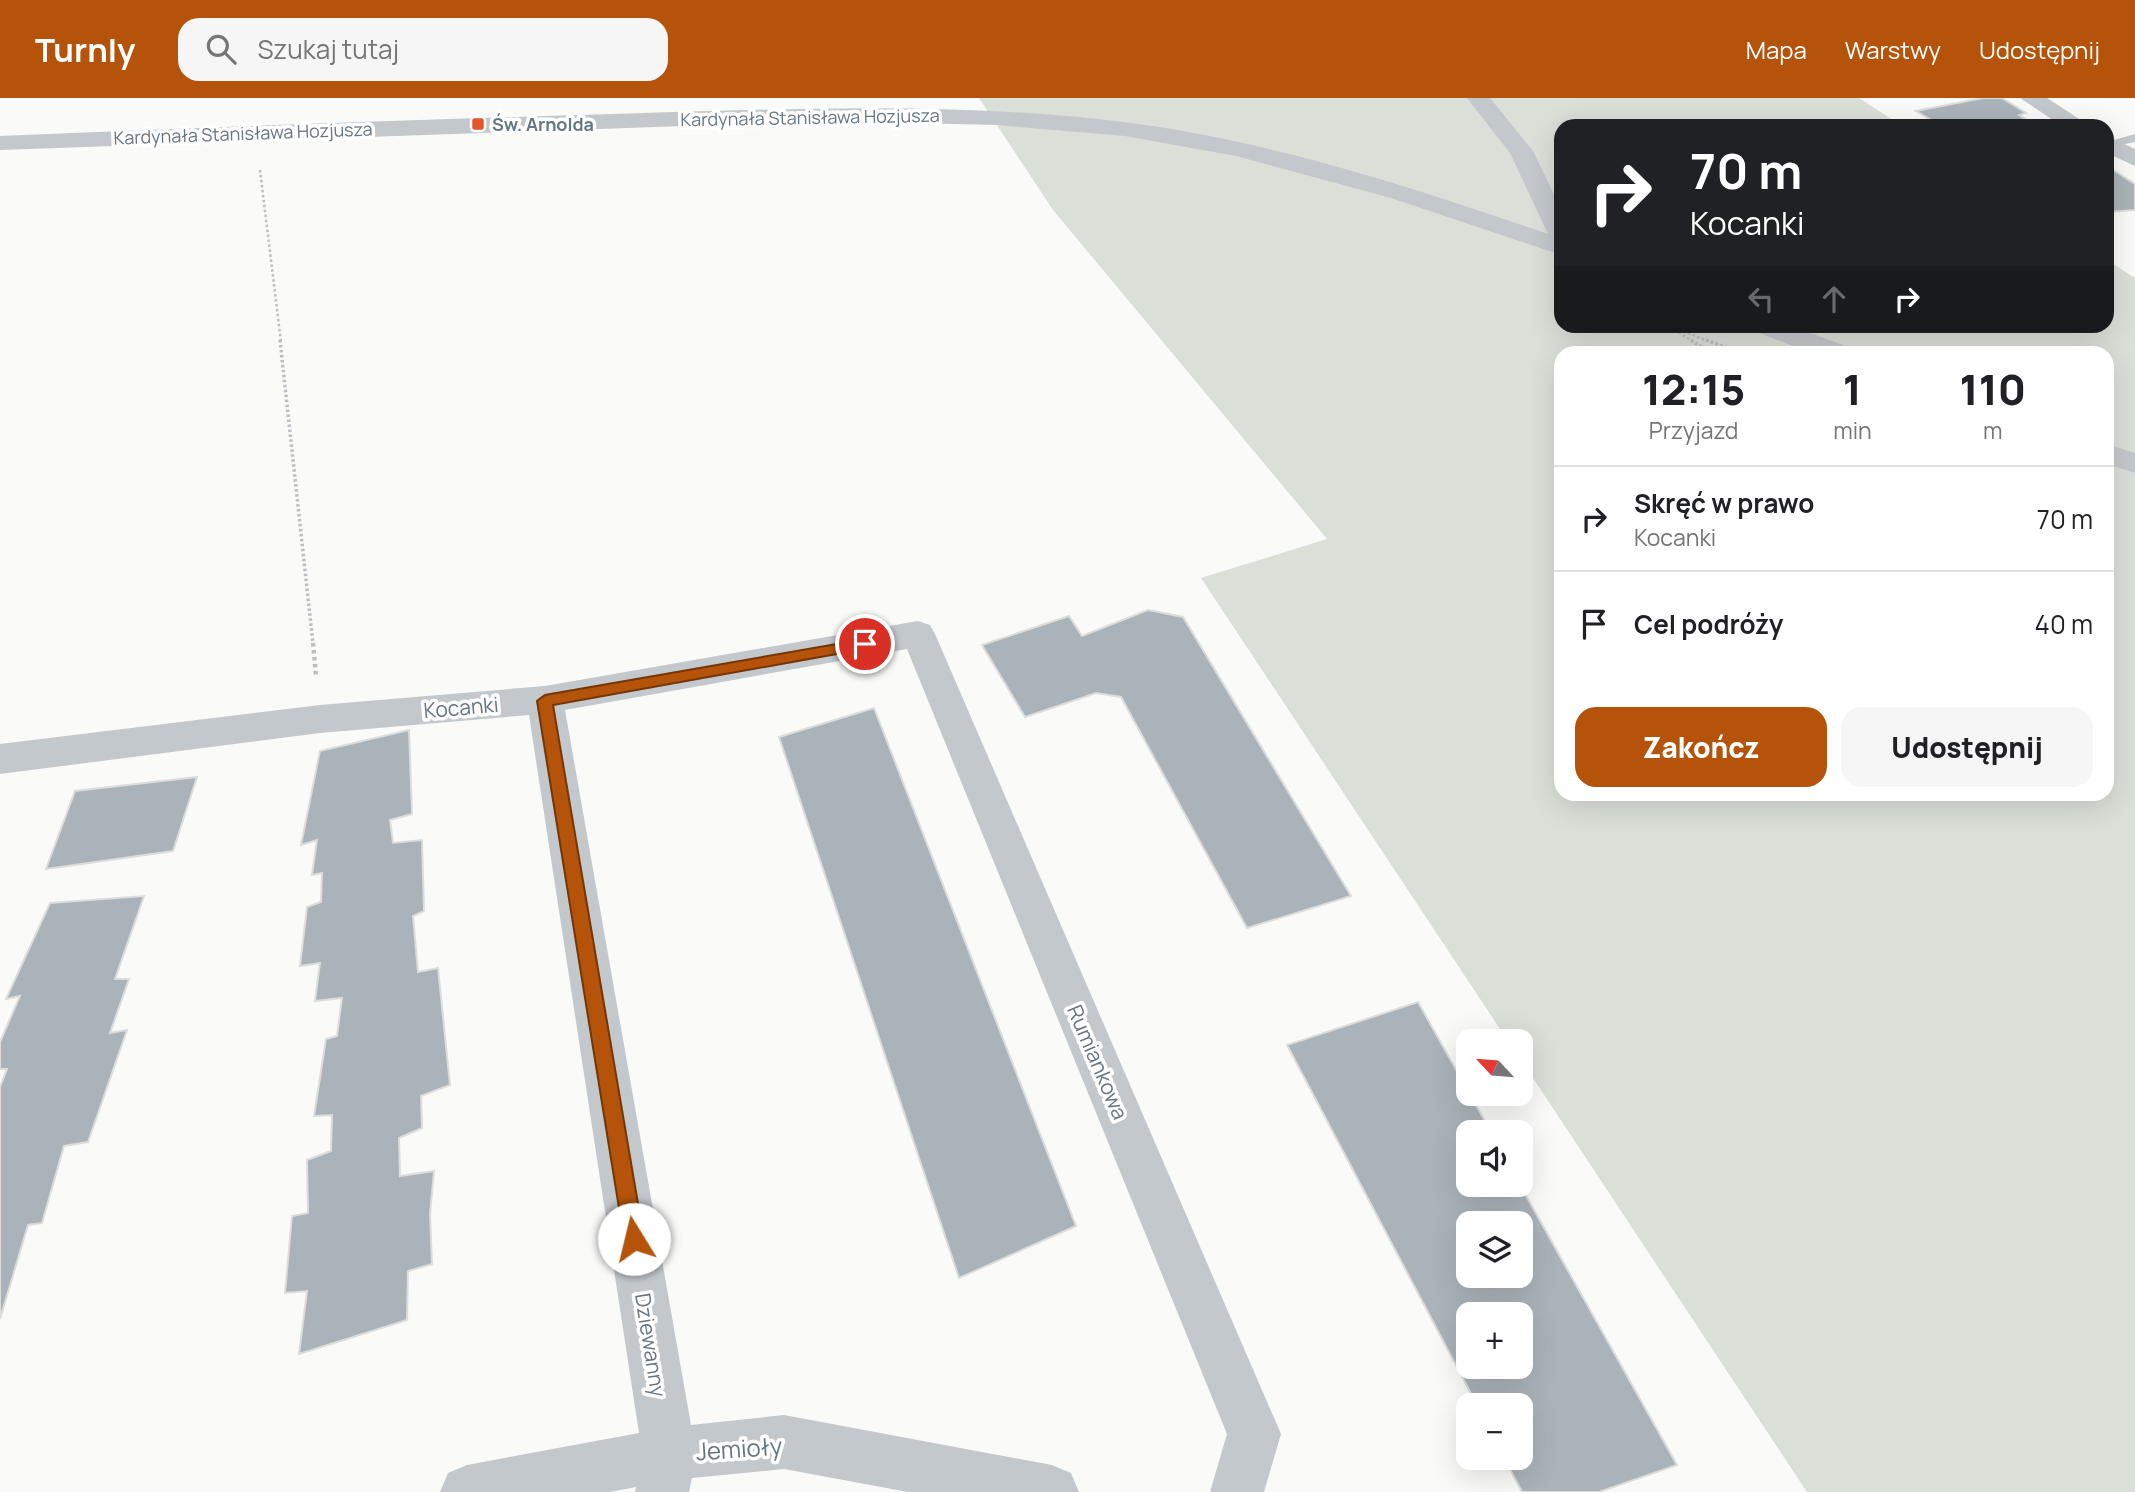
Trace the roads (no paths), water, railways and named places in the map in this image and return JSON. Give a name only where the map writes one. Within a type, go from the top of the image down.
[{"type":"street","points":[[1478,98],[1521,151],[1554,220]]},
{"type":"street","points":[[2031,98],[2066,119]]},
{"type":"street","name":"Kardynała Stanisława Hozjusza","points":[[0,143],[254,120],[885,112],[999,117],[1128,129],[1260,153],[1422,198],[1554,245]]},
{"type":"street","points":[[2114,147],[2135,159]]},
{"type":"street","points":[[1786,333],[1820,346]]},
{"type":"street","points":[[2114,456],[2135,463]]},
{"type":"street","name":"Kocanki","points":[[2,764],[320,719],[545,701],[918,634]]},
{"type":"street","name":"Rumiankowa","points":[[918,634],[1254,1434],[1237,1492]]},
{"type":"street","name":"Dziewanny","points":[[545,701],[666,1473]]},
{"type":"street","name":"Jemioły","points":[[467,1492],[666,1473],[784,1442],[1052,1492]]},
{"type":"lane","points":[[2114,143],[2135,138]]},
{"type":"place","name":"Św. Arnolda","points":[[478,124]]}]
